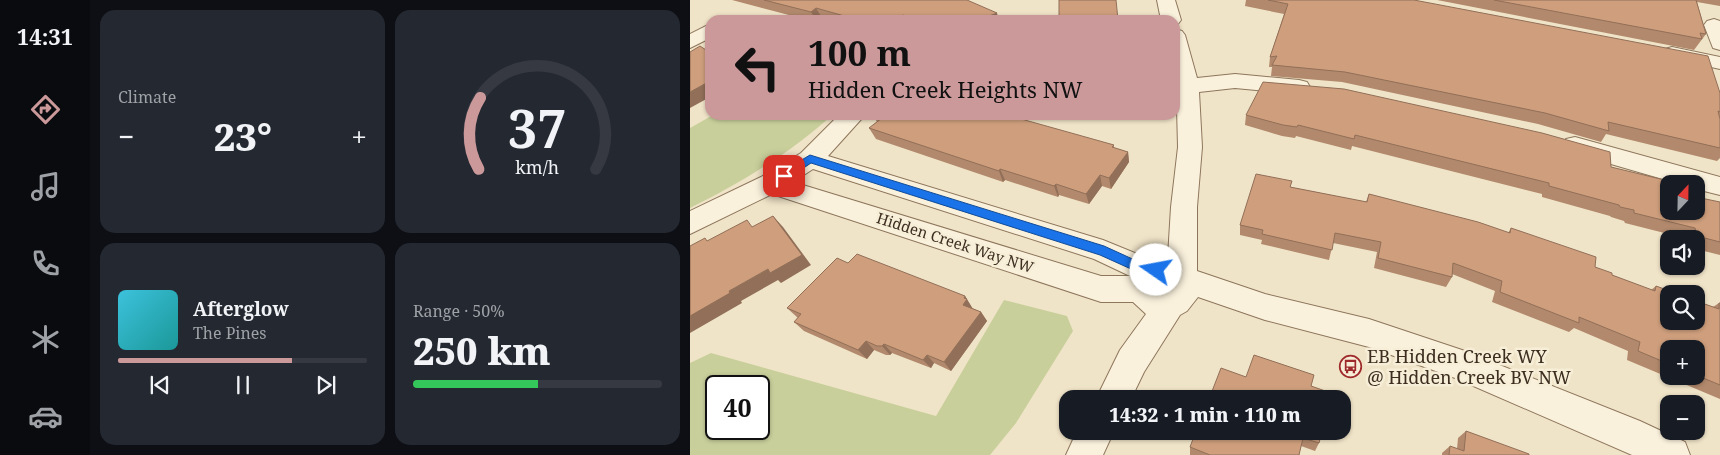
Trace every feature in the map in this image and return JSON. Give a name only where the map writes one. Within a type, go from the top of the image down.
[{"type":"street","points":[[1166,0],[1170,15]]},
{"type":"street","points":[[690,18],[705,22]]},
{"type":"street","points":[[690,42],[705,33]]},
{"type":"street","points":[[1652,49],[1720,63]]},
{"type":"street","points":[[1118,390],[1165,286],[1184,207],[1190,147],[1188,86],[1180,55]]},
{"type":"street","points":[[1188,86],[1236,81],[1323,89]]},
{"type":"street","points":[[690,223],[770,184],[810,158],[848,120]]},
{"type":"street","points":[[1557,140],[1720,186]]},
{"type":"street","name":"Hidden Creek Way NW","points":[[810,158],[1104,251],[1165,286]]},
{"type":"street","name":"Hidden Creek Way NW","points":[[770,184],[1101,289],[1165,286],[1265,307],[1368,333],[1462,365],[1628,444],[1672,455]]},
{"type":"street","points":[[1084,455],[1092,440]]},
{"type":"green space","points":[[705,120],[826,120],[783,154],[726,189],[690,208],[690,128]]},
{"type":"green space","points":[[1004,300],[1067,316],[1073,331],[1016,423],[990,455],[690,455],[690,363],[711,353],[936,416]]},
{"type":"building","points":[[764,0],[967,0],[997,13],[992,15],[841,15],[816,8],[811,12]]},
{"type":"building","points":[[1059,0],[1116,0],[1118,15],[1059,15]]},
{"type":"building","points":[[1268,0],[1414,0],[1708,56],[1720,93],[1720,112],[1718,111],[1720,119],[1720,148],[1608,122],[1609,131],[1545,113],[1345,72],[1272,65],[1277,56],[1270,57],[1288,4]]},
{"type":"building","points":[[1494,0],[1696,0],[1706,34],[1700,33],[1702,39]]},
{"type":"building","points":[[700,46],[705,49],[705,84],[690,92],[690,52]]},
{"type":"building","points":[[1263,82],[1344,89],[1542,133],[1610,152],[1611,167],[1660,179],[1660,219],[1634,213],[1634,210],[1620,207],[1619,205],[1549,186],[1549,183],[1355,135],[1354,139],[1298,125],[1297,127],[1283,125],[1246,115]]},
{"type":"building","points":[[879,120],[1025,120],[1114,145],[1112,147],[1128,152],[1109,178],[1100,175],[1086,194],[1000,169],[999,171],[869,128]]},
{"type":"building","points":[[1256,174],[1292,181],[1290,187],[1367,202],[1369,194],[1478,222],[1510,233],[1511,228],[1596,257],[1595,267],[1612,273],[1612,275],[1655,291],[1656,286],[1660,287],[1660,330],[1705,330],[1705,304],[1719,309],[1720,303],[1720,385],[1705,379],[1705,340],[1660,340],[1660,360],[1638,351],[1640,342],[1579,317],[1579,323],[1500,292],[1502,281],[1453,263],[1452,277],[1378,258],[1381,242],[1335,233],[1332,250],[1262,234],[1263,230],[1240,225]]},
{"type":"building","points":[[1705,199],[1720,202],[1720,242],[1705,238],[1705,230],[1696,230],[1695,228],[1662,220],[1705,220]]},
{"type":"building","points":[[773,216],[802,255],[770,273],[768,269],[690,316],[690,246],[705,238],[707,241],[747,220],[752,227]]},
{"type":"building","points":[[857,254],[965,296],[964,298],[967,299],[963,305],[981,312],[944,362],[927,355],[923,360],[884,344],[877,346],[866,341],[858,350],[794,322],[801,314],[787,308],[837,258],[848,263]]},
{"type":"building","points":[[1254,355],[1314,375],[1311,386],[1322,390],[1212,390],[1221,368],[1246,377]]},
{"type":"building","points":[[1466,431],[1529,455],[1449,455],[1450,446],[1464,451]]},
{"type":"building","points":[[1193,440],[1303,440],[1299,455],[1210,455],[1190,447]]},
{"type":"place","name":"EB Hidden Creek WY @ Hidden Creek BV NW","points":[[1351,367]]},
{"type":"route","points":[[784,176],[810,158],[1104,251],[1151,273],[1156,270]]}]
